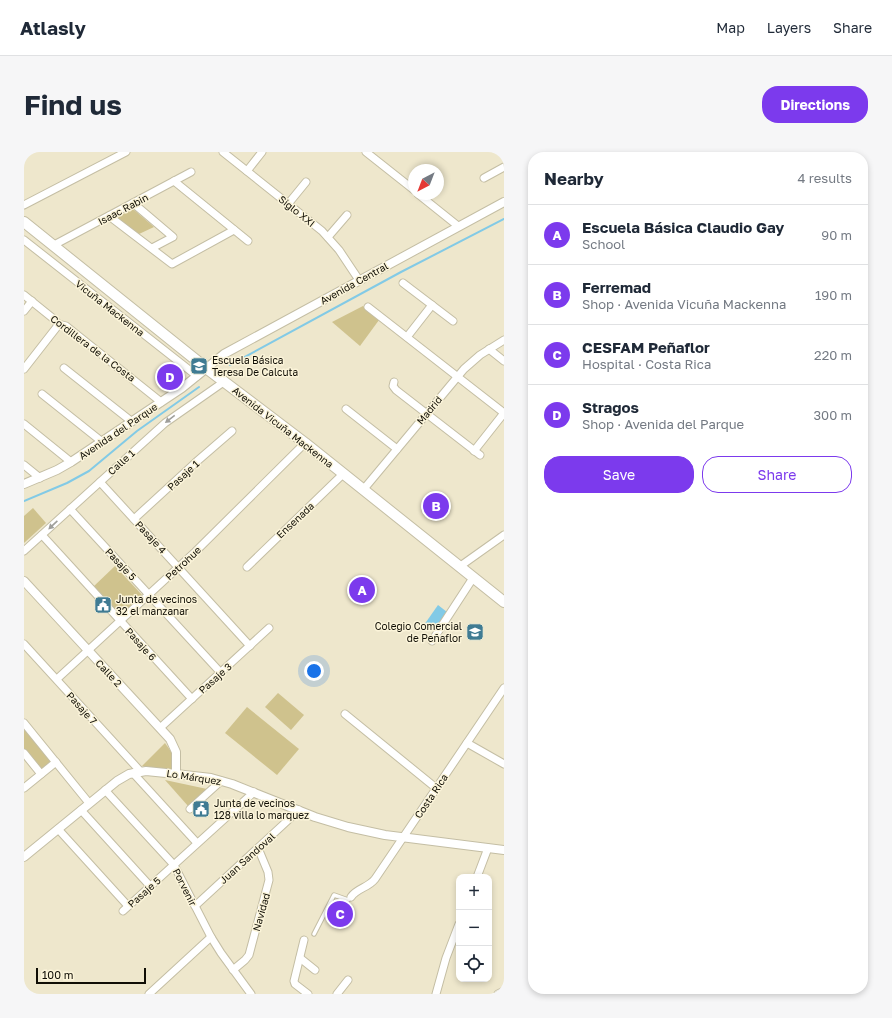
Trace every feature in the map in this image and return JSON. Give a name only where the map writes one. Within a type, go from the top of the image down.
[{"type":"main road","name":"Avenida Vicuña Mackenna","points":[[24,222],[206,368],[305,443],[504,602]]},
{"type":"street","points":[[24,205],[126,152]]},
{"type":"street","name":"Siglo XXI","points":[[223,152],[328,237],[339,250],[359,280]]},
{"type":"street","points":[[247,171],[262,152]]},
{"type":"street","points":[[366,152],[408,185]]},
{"type":"street","points":[[495,172],[504,160]]},
{"type":"street","points":[[484,178],[504,167]]},
{"type":"street","name":"Isaac Rabin","points":[[54,245],[191,172]]},
{"type":"street","points":[[174,181],[248,241]]},
{"type":"street","points":[[288,204],[306,182]]},
{"type":"street","points":[[426,200],[458,226]]},
{"type":"street","name":"Avenida Central","points":[[206,368],[234,348],[504,202]]},
{"type":"street","points":[[133,203],[173,237],[152,248]]},
{"type":"street","points":[[328,237],[347,215]]},
{"type":"street","points":[[109,216],[172,264],[234,230]]},
{"type":"street","name":"Vicuña Mackenna","points":[[24,240],[197,376]]},
{"type":"street","points":[[403,283],[453,321]]},
{"type":"street","name":"Cordillera de la Costa","points":[[24,295],[56,320],[58,324],[66,326],[161,402]]},
{"type":"street","points":[[24,311],[32,301]]},
{"type":"street","points":[[407,337],[432,305]]},
{"type":"street","points":[[368,307],[504,413],[477,453],[396,390],[393,386],[394,382]]},
{"type":"street","points":[[24,369],[58,324]]},
{"type":"street","name":"Madrid","points":[[363,490],[426,414],[472,362],[504,340]]},
{"type":"street","points":[[489,349],[504,361]]},
{"type":"street","points":[[64,368],[131,422]]},
{"type":"street","name":"Avenida del Parque","points":[[24,484],[40,478],[71,462],[182,388],[206,368]]},
{"type":"street","name":"Calle 1","points":[[24,551],[165,423],[225,381]]},
{"type":"street","points":[[42,394],[101,442]]},
{"type":"street","points":[[346,409],[397,449]]},
{"type":"street","points":[[24,424],[71,462]]},
{"type":"street","name":"Pasaje 1","points":[[134,519],[232,431]]},
{"type":"street","name":"Petrohue","points":[[57,679],[178,568],[305,443]]},
{"type":"street","points":[[24,465],[40,478]]},
{"type":"street","name":"Ensenada","points":[[247,567],[343,474]]},
{"type":"street","name":"Pasaje 4","points":[[100,482],[250,646]]},
{"type":"street","name":"Pasaje 5","points":[[70,509],[221,673]]},
{"type":"street","name":"Pasaje 6","points":[[42,535],[192,699]]},
{"type":"street","points":[[459,567],[504,535]]},
{"type":"street","points":[[432,641],[473,578]]},
{"type":"street","name":"Calle 2","points":[[24,580],[170,739],[176,756],[176,774]]},
{"type":"street","name":"Pasaje 3","points":[[160,728],[269,628]]},
{"type":"street","name":"Pasaje 7","points":[[24,644],[57,679],[197,843]]},
{"type":"street","name":"Costa Rica","points":[[351,897],[356,891],[372,883],[504,688]]},
{"type":"street","points":[[345,714],[436,788]]},
{"type":"street","points":[[24,725],[56,762],[89,804]]},
{"type":"street","points":[[467,743],[504,764]]},
{"type":"street","points":[[24,753],[41,774]]},
{"type":"street","points":[[24,788],[56,762]]},
{"type":"street","points":[[24,857],[105,790],[122,778],[137,772]]},
{"type":"street","name":"Lo Márquez","points":[[137,772],[176,774],[221,781],[348,827],[403,837],[504,850]]},
{"type":"street","points":[[190,809],[221,781]]},
{"type":"street","name":"Porvenir","points":[[105,790],[174,864],[211,936],[251,994]]},
{"type":"street","name":"Pasaje 5","points":[[123,911],[254,792]]},
{"type":"street","points":[[81,810],[150,886]]},
{"type":"street","name":"Juan Sandoval","points":[[195,906],[299,810]]},
{"type":"street","points":[[58,829],[128,906]]},
{"type":"street","name":"Navidad","points":[[233,970],[245,960],[250,953],[269,884],[268,872],[258,848]]},
{"type":"street","points":[[478,874],[488,848]]},
{"type":"street","points":[[436,994],[446,958],[456,932]]},
{"type":"street","points":[[149,994],[211,936]]},
{"type":"street","points":[[304,940],[294,981],[295,984],[308,994]]},
{"type":"street","points":[[300,958],[315,970]]},
{"type":"street","points":[[337,994],[348,980]]},
{"type":"street","points":[[498,994],[504,991]]},
{"type":"lane","points":[[314,934],[334,895],[348,900],[351,897]]},
{"type":"shaded area","points":[[133,209],[154,227],[139,234],[116,218]]},
{"type":"shaded area","points":[[363,306],[379,320],[360,346],[332,322]]},
{"type":"shaded area","points":[[33,508],[46,523],[24,543],[24,516]]},
{"type":"shaded area","points":[[115,566],[142,595],[120,616],[93,587]]},
{"type":"shaded area","points":[[278,693],[304,715],[291,730],[265,707]]},
{"type":"shaded area","points":[[247,707],[299,749],[277,775],[225,733]]},
{"type":"shaded area","points":[[25,729],[52,761],[42,770],[24,749]]},
{"type":"shaded area","points":[[165,743],[172,753],[173,770],[142,766]]},
{"type":"shaded area","points":[[165,780],[207,789],[188,806]]},
{"type":"water","points":[[438,605],[447,612],[434,631],[424,625]]},
{"type":"waterway","points":[[230,365],[401,272],[504,219]]},
{"type":"waterway","points":[[24,501],[67,483],[89,471],[137,431],[199,387]]},
{"type":"place","name":"Escuela Básica Teresa De Calcuta","points":[[199,366]]},
{"type":"place","name":"Stragos","points":[[170,377]]},
{"type":"place","name":"Ferremad","points":[[436,506]]},
{"type":"place","name":"Escuela Básica Claudio Gay","points":[[362,590]]},
{"type":"place","name":"Junta de vecinos 32 el manzanar","points":[[103,605]]},
{"type":"place","name":"Colegio Comercial de Peñaflor","points":[[475,632]]},
{"type":"place","name":"Junta de vecinos 128 villa lo marquez","points":[[201,809]]},
{"type":"place","name":"CESFAM Peñaflor","points":[[340,914]]}]
